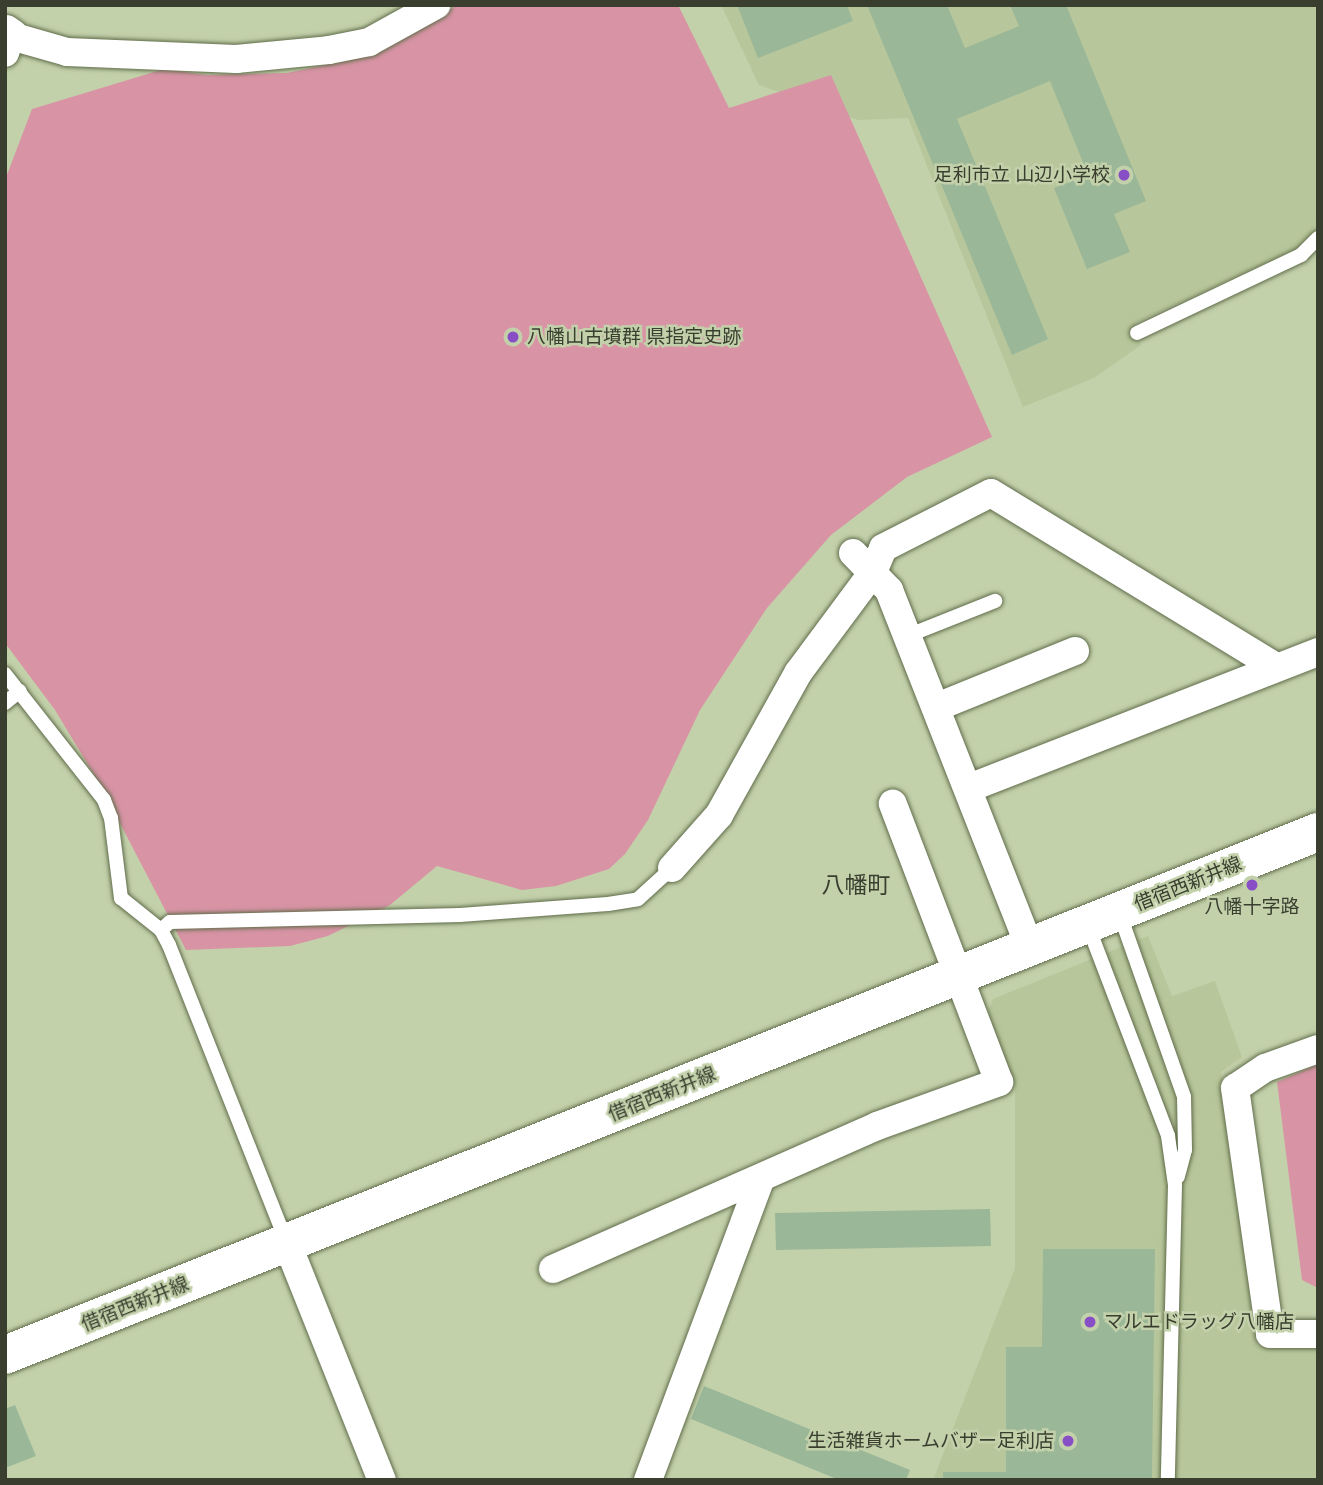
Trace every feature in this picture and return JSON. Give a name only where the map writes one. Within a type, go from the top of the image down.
[{"type":"main road","name":"借宿西新井線","points":[[5,1355],[1318,832]]},
{"type":"street","points":[[7,40],[67,52],[236,59],[369,42],[436,5]]},
{"type":"street","points":[[672,869],[719,815],[863,563],[883,548],[991,493],[1274,666]]},
{"type":"street","points":[[863,563],[889,590],[1029,946]]},
{"type":"street","points":[[937,708],[1075,651]]},
{"type":"street","points":[[969,788],[1274,666],[1318,652]]},
{"type":"street","points":[[553,1269],[760,1181],[877,1126],[999,1082],[893,804]]},
{"type":"street","points":[[1318,1049],[1265,1068],[1235,1088],[1270,1334],[1318,1334]]},
{"type":"street","points":[[648,1480],[760,1181]]},
{"type":"street","points":[[287,1243],[382,1480]]},
{"type":"lane","points":[[1138,333],[1301,255],[1318,238]]},
{"type":"lane","points":[[908,636],[995,601]]},
{"type":"lane","points":[[5,674],[104,800],[111,818],[121,898],[161,930],[287,1243]]},
{"type":"lane","points":[[5,703],[20,691]]},
{"type":"lane","points":[[161,930],[170,922],[460,915],[608,904],[638,899],[672,869]]},
{"type":"lane","points":[[1103,917],[1184,1097],[1185,1150],[1175,1185]]},
{"type":"lane","points":[[1103,917],[1168,1136],[1175,1185],[1168,1480]]},
{"type":"shaded area","points":[[457,5],[678,5],[729,108],[831,75],[992,437],[907,477],[831,535],[767,608],[700,710],[648,820],[625,854],[609,869],[556,886],[522,890],[437,866],[390,905],[328,936],[290,946],[186,950],[99,783],[55,710],[5,643],[5,180],[32,109],[164,69],[207,75],[287,73],[349,60],[411,35]]},
{"type":"shaded area","name":"足利市立 山辺小学校","points":[[721,5],[1318,5],[1318,230],[1306,244],[1135,323],[1141,345],[1094,378],[1023,407],[908,118],[858,120],[759,85]]},
{"type":"shaded area","points":[[1148,936],[1172,996],[1215,981],[1242,1057],[1221,1072],[1257,1346],[1318,1346],[1318,1480],[933,1480],[1015,1268],[1015,1088],[988,1012],[993,999]]},
{"type":"shaded area","points":[[1318,1064],[1318,1288],[1302,1280],[1277,1082]]},
{"type":"building","points":[[737,5],[847,5],[853,21],[758,58]]},
{"type":"building","points":[[867,5],[947,5],[965,48],[1019,26],[1010,5],[1066,5],[1146,201],[1114,214],[1130,252],[1087,269],[1054,188],[1088,175],[1050,81],[957,119],[1048,339],[1012,355]]},
{"type":"building","points":[[990,1209],[991,1246],[776,1250],[775,1213]]},
{"type":"building","points":[[1043,1249],[1155,1249],[1152,1480],[943,1480],[943,1472],[1006,1472],[1006,1347],[1042,1347]]},
{"type":"building","points":[[704,1386],[910,1470],[906,1480],[839,1480],[691,1419]]},
{"type":"building","points":[[15,1405],[36,1456],[5,1468],[5,1409]]},
{"type":"place","name":"足利市立 山辺小学校","points":[[1124,175]]},
{"type":"place","name":"八幡山古墳群 県指定史跡","points":[[513,337]]},
{"type":"place","name":"八幡十字路","points":[[1252,885]]},
{"type":"place","name":"マルエドラッグ八幡店","points":[[1090,1322]]},
{"type":"place","name":"生活雑貨ホームバザー足利店","points":[[1068,1441]]},
{"type":"district","name":"八幡町","points":[[856,885]]}]
